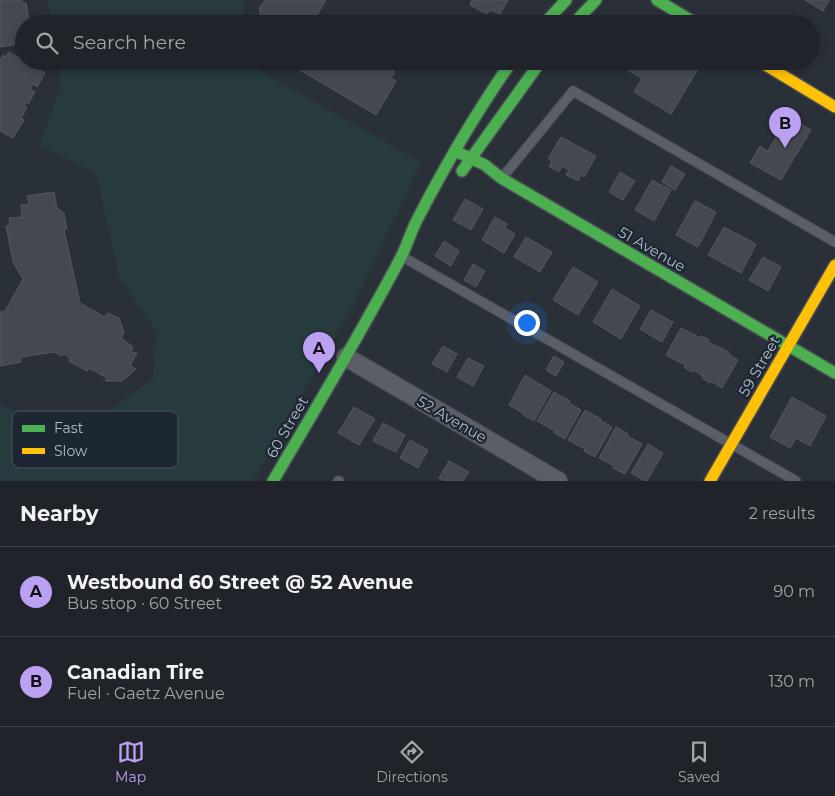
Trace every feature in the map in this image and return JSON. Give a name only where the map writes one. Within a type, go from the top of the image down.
[{"type":"main road","points":[[552,15],[566,0]]},
{"type":"main road","points":[[582,15],[596,0]]},
{"type":"main road","points":[[657,0],[682,15]]},
{"type":"main road","name":"60 Street","points":[[273,481],[346,358],[401,257],[417,219],[454,151],[506,70]]},
{"type":"main road","points":[[453,183],[534,70]]},
{"type":"main road","points":[[774,70],[835,107]]},
{"type":"main road","name":"51 Avenue","points":[[454,151],[485,165],[501,178],[835,373]]},
{"type":"main road","name":"60 Street","points":[[401,257],[429,220]]},
{"type":"main road","name":"59 Street","points":[[710,481],[835,265]]},
{"type":"street","name":"52 Avenue","points":[[346,358],[558,481]]},
{"type":"lane","points":[[501,178],[573,91],[835,242]]},
{"type":"lane","points":[[401,257],[796,481]]},
{"type":"green space","points":[[48,0],[244,0],[243,15],[50,15]]},
{"type":"green space","points":[[58,70],[258,70],[421,162],[353,306],[253,481],[0,481],[0,404],[14,411],[12,411],[12,468],[178,468],[178,411],[110,411],[153,378],[156,331],[120,279],[96,174],[40,145],[61,87]]},
{"type":"building","points":[[0,0],[22,0],[23,3],[26,3],[28,15],[15,15],[15,44],[0,47]]},
{"type":"building","points":[[265,0],[326,0],[317,15],[261,15],[259,8]]},
{"type":"building","points":[[472,0],[508,0],[500,14],[490,10],[487,14],[470,5]]},
{"type":"building","points":[[805,0],[829,0],[823,11]]},
{"type":"building","points":[[9,52],[15,56],[15,70],[40,70],[45,73],[37,87],[33,84],[30,89],[35,92],[28,104],[26,102],[24,106],[27,108],[21,118],[24,120],[13,138],[0,131],[0,61],[3,55],[5,57]]},
{"type":"building","points":[[300,70],[392,70],[395,72],[391,78],[396,81],[376,115]]},
{"type":"building","points":[[628,70],[697,70],[671,114],[634,92],[642,78]]},
{"type":"building","points":[[788,116],[811,130],[781,180],[750,163],[760,146],[768,151]]},
{"type":"building","points":[[561,137],[596,156],[584,177],[581,175],[578,181],[566,175],[569,170],[562,166],[559,172],[549,166],[552,161],[548,158]]},
{"type":"building","points":[[671,166],[685,174],[675,190],[662,182]]},
{"type":"building","points":[[620,172],[635,181],[623,200],[609,192]]},
{"type":"building","points":[[652,180],[671,190],[654,221],[635,210]]},
{"type":"building","points":[[54,192],[57,208],[64,213],[67,229],[64,230],[80,303],[105,317],[108,313],[119,318],[124,333],[121,338],[133,347],[131,352],[137,353],[130,366],[136,369],[122,381],[105,381],[107,378],[89,368],[87,371],[69,361],[70,358],[64,354],[62,356],[54,352],[21,357],[21,362],[0,366],[0,312],[5,311],[23,279],[13,262],[6,226],[10,226],[9,218],[22,217],[21,205],[29,204],[27,196]]},
{"type":"building","points":[[465,199],[483,209],[471,230],[453,220]]},
{"type":"building","points":[[695,201],[716,212],[698,247],[676,235]]},
{"type":"building","points":[[495,217],[507,224],[505,228],[515,234],[504,253],[482,240]]},
{"type":"building","points":[[724,227],[756,244],[741,273],[708,255]]},
{"type":"building","points":[[526,237],[552,252],[540,272],[514,257]]},
{"type":"building","points":[[444,241],[459,251],[451,266],[435,256]]},
{"type":"building","points":[[763,257],[781,267],[768,291],[749,280]]},
{"type":"building","points":[[473,264],[485,271],[476,287],[464,280]]},
{"type":"building","points":[[573,267],[598,282],[578,315],[553,300]]},
{"type":"building","points":[[612,289],[640,306],[621,339],[593,322]]},
{"type":"building","points":[[651,310],[673,322],[662,342],[640,329]]},
{"type":"building","points":[[681,328],[701,338],[702,336],[709,340],[708,342],[729,352],[728,354],[738,360],[722,388],[711,381],[710,383],[702,378],[703,376],[693,370],[692,372],[684,367],[685,365],[666,355]]},
{"type":"building","points":[[443,346],[457,354],[447,372],[432,364]]},
{"type":"building","points":[[554,356],[564,362],[556,376],[546,370]]},
{"type":"building","points":[[468,358],[484,366],[473,386],[457,377]]},
{"type":"building","points":[[525,375],[551,391],[534,421],[509,405]]},
{"type":"building","points":[[554,392],[581,410],[565,439],[537,421]]},
{"type":"building","points":[[792,397],[826,416],[810,446],[796,438],[790,448],[770,437]]},
{"type":"building","points":[[354,407],[375,419],[359,445],[338,433]]},
{"type":"building","points":[[585,410],[612,427],[595,457],[568,440]]},
{"type":"building","points":[[383,423],[405,435],[396,452],[373,441]]},
{"type":"building","points":[[616,427],[628,434],[627,436],[642,444],[625,474],[599,458]]},
{"type":"building","points":[[410,440],[428,450],[418,468],[400,458]]},
{"type":"building","points":[[648,444],[663,453],[647,481],[645,481],[631,473]]},
{"type":"building","points":[[449,461],[469,472],[463,481],[444,481],[439,478]]},
{"type":"traffic: fast","points":[[552,15],[566,0]]},
{"type":"traffic: fast","points":[[582,15],[596,0]]},
{"type":"traffic: fast","points":[[657,0],[682,15]]},
{"type":"traffic: fast","points":[[273,481],[385,287],[418,218],[451,158],[474,118],[506,70]]},
{"type":"traffic: fast","points":[[462,171],[535,70]]},
{"type":"traffic: fast","points":[[455,151],[485,165],[501,178],[835,373]]},
{"type":"traffic: slow","points":[[774,70],[835,107]]},
{"type":"traffic: slow","points":[[710,481],[835,265]]},
{"type":"place","name":"Canadian Tire","points":[[785,148]]},
{"type":"place","name":"Westbound 60 Street @ 52 Avenue","points":[[319,373]]}]
